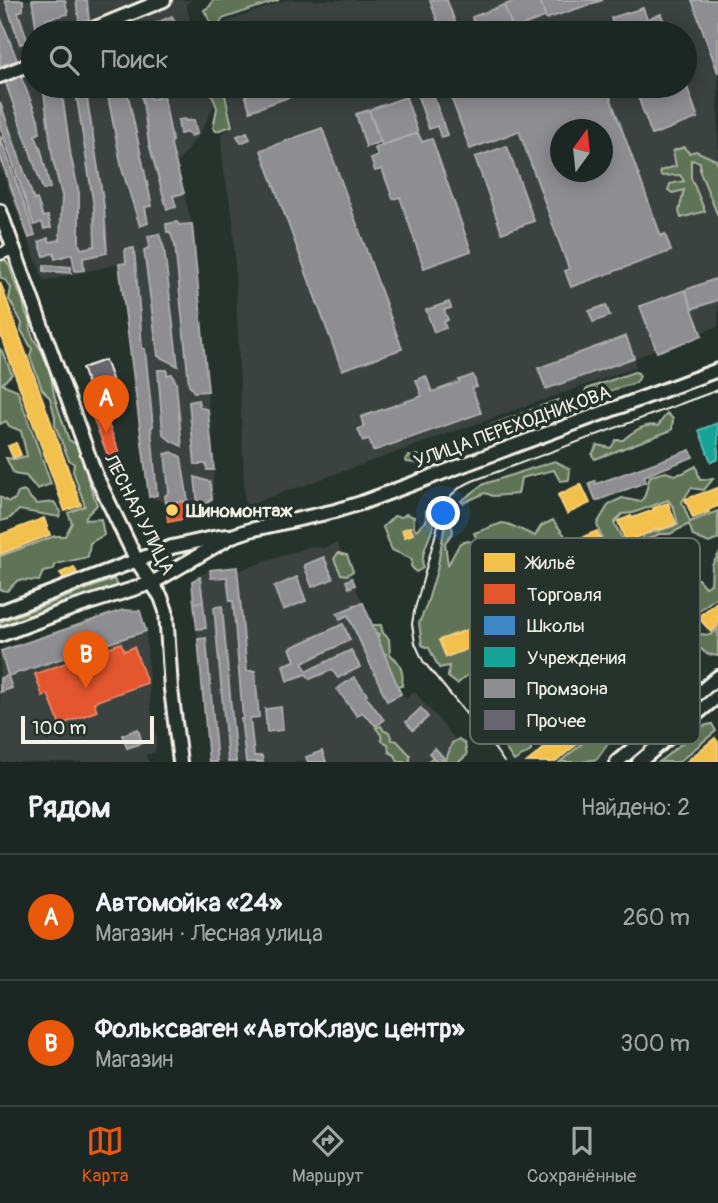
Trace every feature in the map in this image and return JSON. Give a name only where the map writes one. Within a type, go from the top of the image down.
[{"type":"main road","points":[[112,21],[164,0]]},
{"type":"main road","points":[[0,76],[21,68]]},
{"type":"main road","name":"ЛЕСНАЯ УЛИЦА","points":[[0,211],[96,476],[137,561],[161,597],[166,611],[171,689],[180,762]]},
{"type":"main road","name":"УЛИЦА ПЕРЕХОДНИКОВА","points":[[232,536],[361,503],[718,370]]},
{"type":"main road","points":[[0,612],[172,547],[232,536]]},
{"type":"main road","points":[[0,635],[69,609],[152,583],[232,536]]},
{"type":"main road","points":[[700,692],[718,677]]},
{"type":"main road","points":[[700,711],[718,696]]},
{"type":"main road","points":[[617,762],[638,744]]},
{"type":"main road","points":[[639,762],[661,744]]},
{"type":"street","points":[[0,254],[13,249]]},
{"type":"shaded area","points":[[0,0],[191,0],[186,4],[191,21],[21,21],[21,98],[212,98],[214,105],[202,130],[176,165],[192,224],[214,470],[210,513],[189,518],[188,501],[166,503],[149,497],[119,264],[44,281],[0,167]]},
{"type":"shaded area","points":[[286,0],[718,0],[718,326],[634,358],[636,367],[245,506],[233,219],[223,165],[221,134],[234,126],[228,98],[697,98],[697,21],[229,21]]},
{"type":"shaded area","points":[[337,543],[401,694],[406,699],[414,691],[467,753],[456,762],[209,762],[192,581],[210,570],[237,567],[238,571],[311,546],[323,548]]},
{"type":"shaded area","points":[[146,631],[150,704],[157,739],[155,752],[145,755],[149,762],[0,762],[0,651],[9,675]]},
{"type":"green space","points":[[213,0],[279,0],[221,21],[210,21],[204,10]]},
{"type":"green space","points":[[213,98],[226,98],[232,126],[216,131],[213,128],[217,108]]},
{"type":"green space","points":[[684,147],[689,153],[696,151],[716,160],[718,216],[700,172],[700,162],[691,160],[691,178],[705,211],[681,218],[679,211],[684,190],[673,193],[668,190],[670,184],[684,181],[680,175],[661,176],[660,171],[676,166],[673,151]]},
{"type":"green space","points":[[0,257],[9,266],[31,322],[32,334],[47,362],[69,440],[86,456],[90,465],[87,477],[97,505],[85,520],[101,519],[104,535],[90,543],[88,557],[56,564],[53,570],[43,572],[39,581],[18,580],[7,591],[0,590],[0,556],[55,536],[65,536],[72,523],[68,513],[85,506],[73,471],[74,464],[69,460],[55,425],[50,398],[42,389],[30,356],[32,349],[9,299],[11,288],[0,277]]},
{"type":"green space","points":[[0,349],[12,374],[2,384],[17,390],[51,484],[37,489],[26,476],[14,474],[6,458],[27,456],[21,431],[9,426],[6,421],[0,424]]},
{"type":"green space","points":[[634,372],[640,376],[635,383],[587,398],[583,395],[589,388]]},
{"type":"green space","points":[[558,400],[564,405],[560,410],[514,427],[489,432],[485,430],[487,427]]},
{"type":"green space","points":[[667,413],[673,419],[672,430],[595,459],[592,455],[597,445],[611,448],[616,440],[623,440],[639,428],[658,426]]},
{"type":"green space","points":[[431,451],[438,452],[440,458],[436,461],[429,459],[422,464],[405,460],[416,455],[427,457]]},
{"type":"green space","points":[[555,461],[570,469],[569,480],[560,481],[554,470],[521,478],[518,494],[493,496],[485,493],[463,503],[461,501],[484,484]]},
{"type":"green space","points":[[696,466],[700,480],[713,479],[704,490],[691,488],[682,502],[690,522],[718,511],[718,539],[709,543],[693,536],[689,524],[670,534],[642,538],[643,535],[678,525],[674,508],[668,500],[633,513],[622,514],[614,523],[622,538],[602,538],[597,524],[609,504],[622,498],[641,502],[650,476],[666,472],[674,475]]},
{"type":"green space","points":[[24,491],[36,504],[54,502],[61,512],[59,517],[19,510],[9,519],[0,521],[0,497],[9,502]]},
{"type":"green space","points":[[429,507],[433,510],[433,525],[424,553],[423,568],[416,572],[411,566],[412,559],[392,550],[383,527],[394,516],[402,517],[406,514],[414,517],[416,530],[426,521]]},
{"type":"green space","points":[[553,520],[566,537],[476,538],[474,533],[502,523],[535,536],[541,526]]},
{"type":"green space","points":[[451,522],[453,532],[445,543],[448,565],[460,543],[468,541],[470,674],[457,684],[448,677],[449,666],[439,668],[429,648],[422,645],[419,623],[437,570],[445,524]]},
{"type":"green space","points":[[338,553],[347,555],[353,571],[347,575],[341,574],[334,559]]},
{"type":"green space","points":[[718,555],[718,596],[700,610],[700,581],[705,587],[711,584],[712,565]]},
{"type":"green space","points":[[114,579],[117,586],[0,629],[0,622]]},
{"type":"green space","points":[[371,625],[381,625],[383,633],[389,639],[390,655],[401,668],[402,686],[391,685],[382,663],[386,654],[380,654],[376,641],[379,634],[371,633]]},
{"type":"green space","points":[[718,629],[718,656],[707,654],[700,648],[700,634],[711,635]]},
{"type":"green space","points":[[712,724],[716,731],[679,762],[659,762],[681,744],[700,744],[700,728]]},
{"type":"green space","points":[[381,726],[384,731],[389,732],[392,740],[397,741],[410,755],[410,762],[398,762],[395,755],[389,752],[388,744],[382,741],[376,728]]},
{"type":"green space","points":[[459,739],[465,744],[467,755],[460,762],[427,762],[432,758],[446,760],[452,743]]},
{"type":"green space","points":[[504,744],[531,744],[531,751],[514,761]]},
{"type":"green space","points":[[582,744],[608,744],[597,759],[560,762]]},
{"type":"building: Жильё","points":[[0,282],[81,505],[65,511],[0,333]]},
{"type":"building: Жильё","points":[[16,443],[21,455],[13,458],[8,446]]},
{"type":"building: Жильё","points":[[581,484],[590,503],[567,514],[558,495]]},
{"type":"building: Жильё","points":[[718,488],[718,506],[693,518],[685,499]]},
{"type":"building: Жильё","points":[[668,503],[676,524],[635,538],[624,538],[618,521],[654,510],[653,508]]},
{"type":"building: Жильё","points":[[44,518],[50,535],[0,554],[0,535]]},
{"type":"building: Жильё","points":[[410,527],[413,534],[405,537],[402,530]]},
{"type":"building: Жильё","points":[[597,531],[600,538],[583,538]]},
{"type":"building: Жильё","points":[[74,567],[77,573],[63,578],[60,573]]},
{"type":"building: Жильё","points":[[718,601],[718,626],[711,632],[700,619],[700,615]]},
{"type":"building: Жильё","points":[[470,629],[470,648],[446,657],[439,640]]},
{"type":"building: Жильё","points":[[715,738],[718,742],[718,762],[686,762]]},
{"type":"building: Жильё","points":[[550,744],[577,744],[555,762],[527,762]]},
{"type":"building: Торговля","points":[[103,410],[119,452],[108,456],[92,415]]},
{"type":"building: Торговля","points":[[188,501],[189,518],[168,522],[166,503]]},
{"type":"building: Торговля","points":[[121,643],[124,651],[134,647],[147,683],[94,702],[97,711],[60,725],[48,694],[43,697],[35,674]]},
{"type":"building: Учреждения","points":[[718,423],[718,459],[711,462],[699,430]]},
{"type":"building: Промзона","points":[[5,0],[23,0],[23,10],[18,12],[21,21],[20,44]]},
{"type":"building: Промзона","points":[[32,0],[65,0],[68,14],[46,21],[35,21]]},
{"type":"building: Промзона","points":[[76,0],[87,0],[89,20],[79,21]]},
{"type":"building: Промзона","points":[[447,0],[455,21],[438,21],[430,1]]},
{"type":"building: Промзона","points":[[519,0],[540,0],[545,17],[534,21],[510,21],[504,5]]},
{"type":"building: Промзона","points":[[540,0],[603,0],[546,19]]},
{"type":"building: Промзона","points":[[692,0],[718,0],[718,73]]},
{"type":"building: Промзона","points":[[504,5],[510,21],[473,21],[472,17]]},
{"type":"building: Промзона","points":[[643,8],[647,19],[650,18],[651,21],[612,21],[611,18]]},
{"type":"building: Промзона","points":[[661,14],[664,21],[651,21],[650,18]]},
{"type":"building: Промзона","points":[[0,16],[17,60],[0,66]]},
{"type":"building: Промзона","points":[[172,16],[175,21],[161,21]]},
{"type":"building: Промзона","points":[[19,72],[21,98],[30,98],[38,119],[40,133],[35,135],[50,188],[43,190],[4,78]]},
{"type":"building: Промзона","points":[[45,98],[63,98],[79,193],[79,244],[81,249],[95,246],[94,207],[77,98],[87,98],[104,206],[107,253],[83,258],[84,270],[75,271],[72,254],[55,259],[54,253],[44,256],[39,242],[48,238],[50,242],[60,240],[62,196],[53,160]]},
{"type":"building: Промзона","points":[[108,98],[129,98],[152,206],[145,207],[148,223],[140,226],[122,169]]},
{"type":"building: Промзона","points":[[142,98],[164,98],[171,146],[184,193],[173,196],[176,207],[167,209],[149,144]]},
{"type":"building: Промзона","points":[[246,98],[287,98],[250,111]]},
{"type":"building: Промзона","points":[[406,98],[418,133],[382,145],[369,110]]},
{"type":"building: Промзона","points":[[418,98],[434,98],[447,135],[441,137],[437,126],[429,129]]},
{"type":"building: Промзона","points":[[451,98],[610,98],[661,236],[665,234],[671,251],[571,287],[565,271],[569,269],[519,131],[470,149]]},
{"type":"building: Промзона","points":[[638,98],[691,98],[698,118],[652,135]]},
{"type":"building: Промзона","points":[[0,102],[34,200],[37,199],[43,217],[48,216],[51,227],[44,229],[42,222],[34,225],[0,126]]},
{"type":"building: Промзона","points":[[369,110],[380,142],[366,147],[356,114]]},
{"type":"building: Промзона","points":[[178,120],[194,120],[197,134],[180,134]]},
{"type":"building: Промзона","points":[[322,128],[402,349],[342,370],[261,150]]},
{"type":"building: Промзона","points":[[247,132],[250,139],[241,143],[237,136]]},
{"type":"building: Промзона","points":[[418,133],[422,142],[432,139],[471,251],[424,268],[400,197],[393,199],[382,169],[375,171],[371,159],[378,156],[375,148]]},
{"type":"building: Промзона","points":[[0,136],[35,235],[29,238],[0,156]]},
{"type":"building: Промзона","points":[[507,146],[534,221],[502,233],[475,157]]},
{"type":"building: Промзона","points":[[177,222],[179,225],[192,224],[208,391],[194,392],[189,385],[175,245],[170,232],[167,232],[166,224]]},
{"type":"building: Промзона","points":[[159,234],[164,248],[178,366],[158,356],[144,250],[150,247],[148,236]]},
{"type":"building: Промзона","points":[[134,248],[142,348],[145,349],[153,426],[151,428],[157,495],[149,497],[119,264],[126,263],[125,249]]},
{"type":"building: Промзона","points":[[44,265],[71,267],[71,273],[44,271]]},
{"type":"building: Промзона","points":[[718,278],[718,300],[692,309],[685,290]]},
{"type":"building: Промзона","points":[[685,290],[702,336],[657,352],[640,306]]},
{"type":"building: Промзона","points":[[449,302],[451,308],[444,310],[448,320],[443,322],[446,328],[434,332],[426,310]]},
{"type":"building: Промзона","points":[[606,305],[610,316],[593,322],[589,311]]},
{"type":"building: Промзона","points":[[626,336],[634,358],[546,389],[538,368]]},
{"type":"building: Промзона","points":[[158,370],[167,370],[167,375],[172,374],[176,383],[182,446],[163,434]]},
{"type":"building: Промзона","points":[[473,375],[477,387],[472,388],[481,413],[373,451],[369,439],[363,441],[358,429],[364,427],[361,417],[422,396],[416,380],[426,376],[432,392]]},
{"type":"building: Промзона","points":[[198,400],[200,407],[208,410],[214,470],[207,470],[206,464],[195,464],[189,402]]},
{"type":"building: Промзона","points":[[690,450],[693,457],[644,476],[646,482],[596,501],[589,483],[595,481],[596,484]]},
{"type":"building: Промзона","points":[[172,452],[181,457],[188,501],[166,503],[165,496],[169,492],[165,454]]},
{"type":"building: Промзона","points":[[195,477],[210,482],[212,499],[208,501],[209,516],[199,517]]},
{"type":"building: Промзона","points":[[324,557],[333,579],[312,587],[304,565]]},
{"type":"building: Промзона","points":[[237,567],[247,671],[255,671],[259,717],[250,718],[254,756],[262,756],[263,762],[246,762],[233,601],[230,601],[227,577],[211,578],[210,570]]},
{"type":"building: Промзона","points":[[200,577],[203,602],[194,603],[192,581]]},
{"type":"building: Промзона","points":[[297,577],[306,601],[283,610],[274,587]]},
{"type":"building: Промзона","points":[[352,578],[355,585],[349,588],[346,581]]},
{"type":"building: Промзона","points":[[203,602],[206,628],[197,629],[194,603]]},
{"type":"building: Промзона","points":[[363,603],[401,694],[387,701],[348,615],[340,619],[337,613]]},
{"type":"building: Промзона","points":[[222,606],[236,762],[228,762],[214,607]]},
{"type":"building: Промзона","points":[[123,610],[140,611],[146,631],[8,676],[1,651]]},
{"type":"building: Промзона","points":[[343,624],[350,640],[302,663],[307,671],[351,650],[360,667],[338,678],[332,670],[310,679],[306,674],[287,681],[283,665],[295,661],[290,648]]},
{"type":"building: Промзона","points":[[206,638],[217,762],[209,762],[198,639]]},
{"type":"building: Промзона","points":[[8,676],[12,688],[0,692],[0,678]]},
{"type":"building: Промзона","points":[[354,677],[384,720],[376,726],[362,712],[357,716],[337,689]]},
{"type":"building: Промзона","points":[[281,707],[283,730],[267,732],[265,709]]},
{"type":"building: Промзона","points":[[421,708],[428,717],[413,730],[406,722]]},
{"type":"building: Промзона","points":[[138,729],[142,743],[127,748],[122,735]]},
{"type":"building: Промзона","points":[[435,748],[444,758],[440,762],[429,753]]},
{"type":"building: Промзона","points":[[322,751],[326,762],[308,762],[306,757]]},
{"type":"building: Прочее","points":[[105,360],[117,393],[94,401],[82,368]]},
{"type":"tram line","points":[[470,718],[423,661],[415,643],[412,624],[443,507],[449,498],[456,490],[475,480],[718,390]]},
{"type":"tram line","points":[[491,744],[504,762]]},
{"type":"place","name":"Автомойка «24»","points":[[106,433]]},
{"type":"place","name":"Шиномонтаж","points":[[172,510]]},
{"type":"place","name":"Фольксваген «АвтоКлаус центр»","points":[[86,689]]}]
